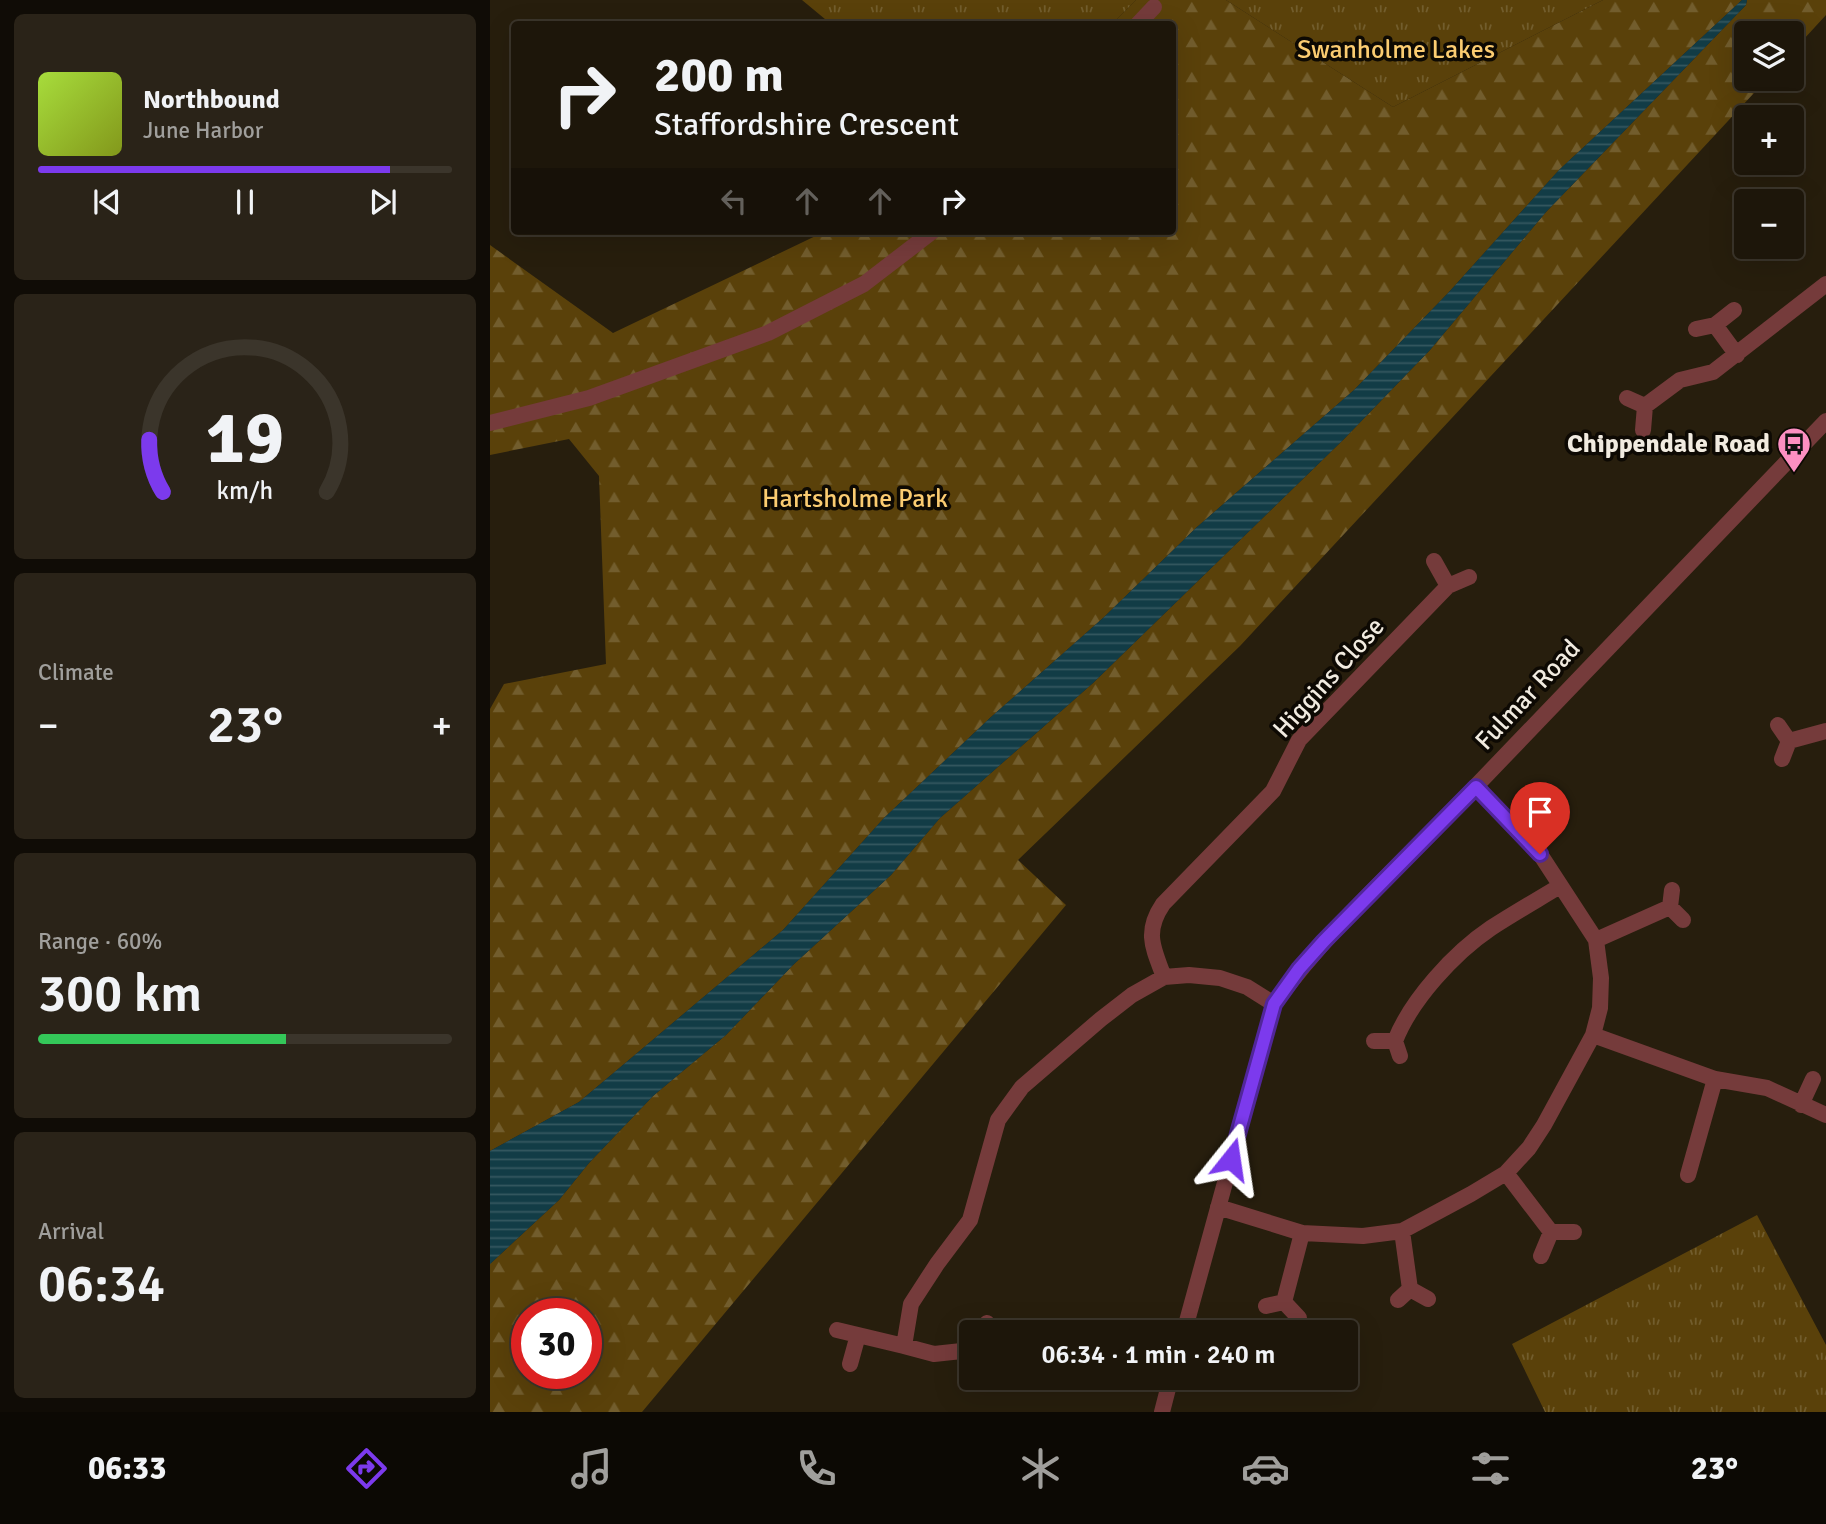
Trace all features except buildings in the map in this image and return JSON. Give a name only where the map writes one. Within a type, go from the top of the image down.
[{"type":"street","points":[[1141,21],[1154,7]]},
{"type":"street","points":[[490,423],[589,398],[768,333],[864,284],[928,235]]},
{"type":"street","points":[[1643,430],[1645,406],[1680,380],[1713,372],[1826,285]]},
{"type":"street","points":[[1696,329],[1715,325],[1734,310]]},
{"type":"street","points":[[1715,325],[1737,355]]},
{"type":"street","points":[[1627,398],[1645,406]]},
{"type":"street","name":"Fulmar Road","points":[[1187,1320],[1274,1004],[1299,969],[1324,941],[1476,787],[1826,421]]},
{"type":"street","points":[[1434,561],[1448,586]]},
{"type":"street","name":"Higgins Close","points":[[1164,977],[1150,933],[1154,918],[1163,904],[1273,791],[1299,740],[1448,586],[1469,577]]},
{"type":"street","points":[[1778,725],[1789,741]]},
{"type":"street","points":[[1789,741],[1826,731]]},
{"type":"street","points":[[1782,759],[1789,741]]},
{"type":"street","points":[[1218,1208],[1302,1233],[1363,1236],[1402,1231],[1471,1195],[1506,1173],[1534,1140],[1594,1035],[1600,1008],[1601,978],[1596,940],[1540,854],[1476,787]]},
{"type":"street","points":[[1374,1041],[1397,1048],[1402,1022],[1413,1005],[1461,954],[1489,930],[1560,886]]},
{"type":"street","points":[[1670,907],[1672,890]]},
{"type":"street","points":[[1596,940],[1670,907]]},
{"type":"street","points":[[1670,907],[1683,920]]},
{"type":"street","points":[[904,1346],[911,1304],[970,1220],[998,1120],[1022,1087],[1101,1019],[1132,995],[1164,977],[1189,975],[1220,978],[1247,987],[1274,1004]]},
{"type":"street","points":[[1594,1035],[1715,1079],[1767,1088],[1826,1115]]},
{"type":"street","points":[[1688,1175],[1715,1079]]},
{"type":"street","points":[[1801,1105],[1813,1079]]},
{"type":"street","points":[[1506,1173],[1551,1231],[1574,1232]]},
{"type":"street","points":[[1402,1231],[1404,1294],[1429,1299]]},
{"type":"street","points":[[1541,1255],[1551,1231]]},
{"type":"street","points":[[1283,1302],[1302,1233]]},
{"type":"street","points":[[1266,1306],[1283,1302]]},
{"type":"street","points":[[1283,1302],[1299,1318]]},
{"type":"street","points":[[837,1330],[934,1354],[959,1351]]},
{"type":"street","points":[[850,1364],[858,1335]]},
{"type":"street","points":[[1162,1412],[1168,1390]]},
{"type":"green space","points":[[802,0],[1136,0],[1115,21],[827,21]]},
{"type":"green space","name":"Hartsholme Park","points":[[1136,0],[1226,0],[1393,107],[1603,0],[1742,0],[1559,170],[1449,292],[1354,390],[1197,527],[1103,618],[991,717],[884,818],[783,930],[579,1102],[490,1151],[490,709],[504,684],[606,664],[599,476],[569,439],[490,455],[490,245],[613,333],[818,235],[1176,235],[1176,21],[1115,21]]},
{"type":"green space","name":"Swanholme Lakes","points":[[1226,0],[1603,0],[1393,107]]},
{"type":"green space","points":[[1747,0],[1826,0],[1826,15],[1804,39],[1804,21],[1734,21],[1734,91],[1756,91],[1743,105],[1734,105],[1734,115],[1240,646],[1018,860],[1066,905],[642,1412],[490,1412],[490,1264],[559,1200],[589,1163],[653,1096],[726,1035],[793,965],[891,875],[940,818],[1093,683],[1344,439],[1430,350],[1546,212],[1746,5]]},
{"type":"green space","points":[[1757,1215],[1826,1345],[1826,1412],[1545,1412],[1512,1344]]},
{"type":"water","points":[[1742,0],[1747,0],[1746,5],[1546,212],[1430,350],[1344,439],[1093,683],[940,818],[891,875],[793,965],[726,1035],[653,1096],[589,1163],[559,1200],[490,1264],[490,1151],[579,1102],[783,930],[884,818],[991,717],[1103,618],[1197,527],[1354,390],[1449,292],[1559,170]]},
{"type":"place","name":"Chippendale Road","points":[[1794,474]]},
{"type":"route","points":[[1231,1159],[1274,1004],[1299,969],[1324,941],[1476,787],[1540,854]]}]
